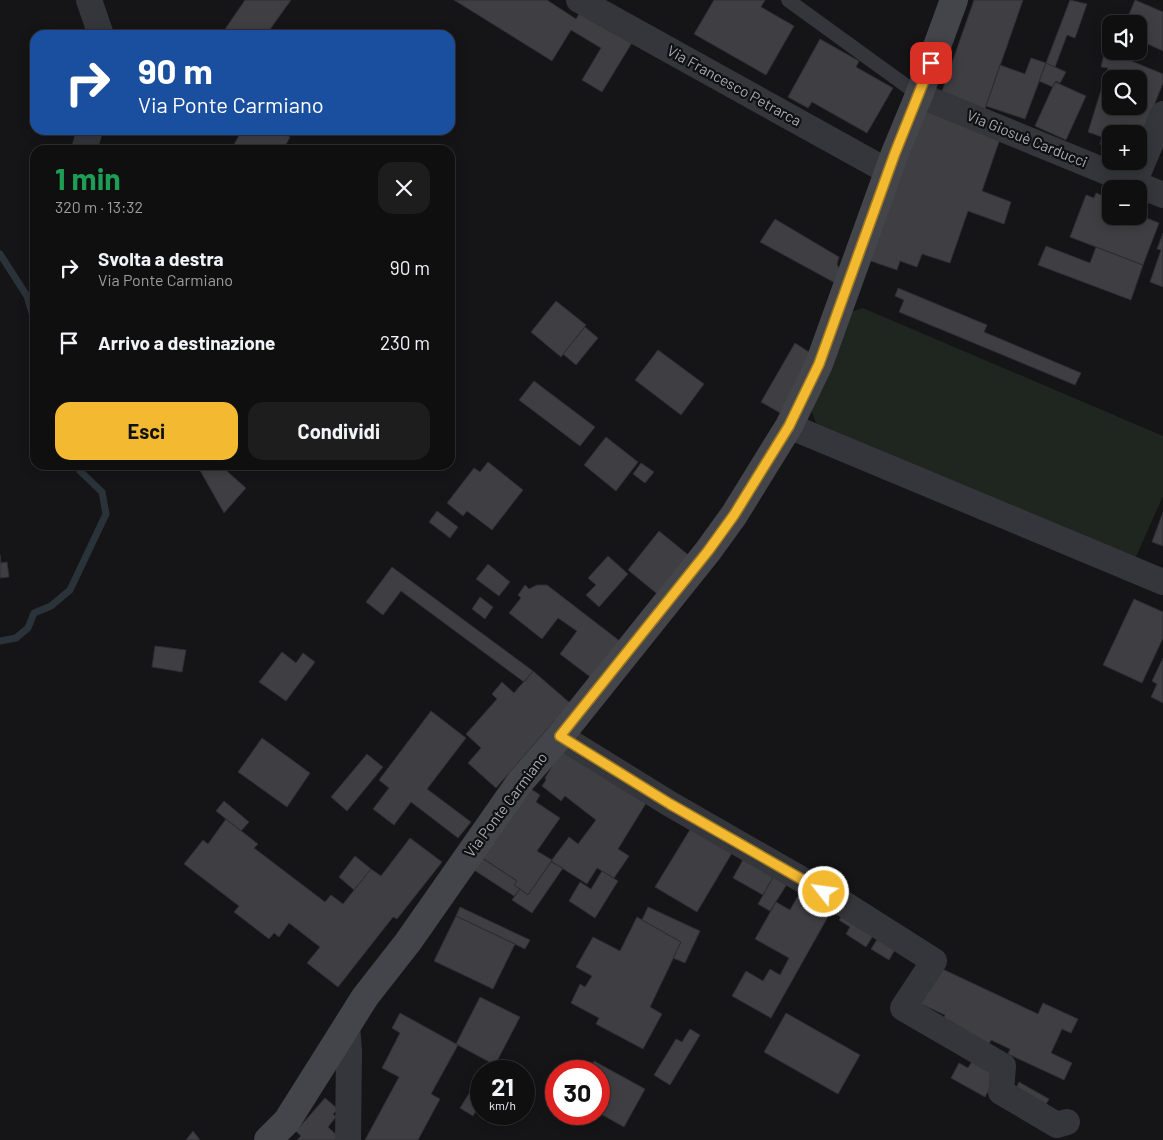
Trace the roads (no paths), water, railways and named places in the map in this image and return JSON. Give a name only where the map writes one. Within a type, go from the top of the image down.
[{"type":"street","points":[[89,0],[99,30]]},
{"type":"street","name":"Via Francesco Petrarca","points":[[579,0],[889,172]]},
{"type":"street","name":"Via Ponte Carmiano","points":[[268,1140],[287,1121],[365,998],[408,942],[520,782],[560,736],[708,551],[734,515],[789,426],[819,364],[895,153],[919,95],[954,0]]},
{"type":"street","name":"Via Giosuè Carducci","points":[[919,95],[1127,180]]},
{"type":"street","points":[[1135,180],[1163,114]]},
{"type":"street","name":"Via Giosuè Carducci","points":[[1147,188],[1163,195]]},
{"type":"street","points":[[789,426],[1163,582]]},
{"type":"street","points":[[560,736],[670,804],[841,902],[934,961],[903,1008],[1003,1066],[1000,1092],[1057,1125],[1067,1122]]},
{"type":"street","points":[[347,1025],[350,1051],[348,1140]]},
{"type":"lane","points":[[788,0],[919,95]]},
{"type":"waterway","points":[[0,254],[27,296],[30,306]]},
{"type":"waterway","points":[[0,641],[16,638],[28,628],[34,613],[51,606],[70,590],[106,514],[102,492],[80,470]]}]
